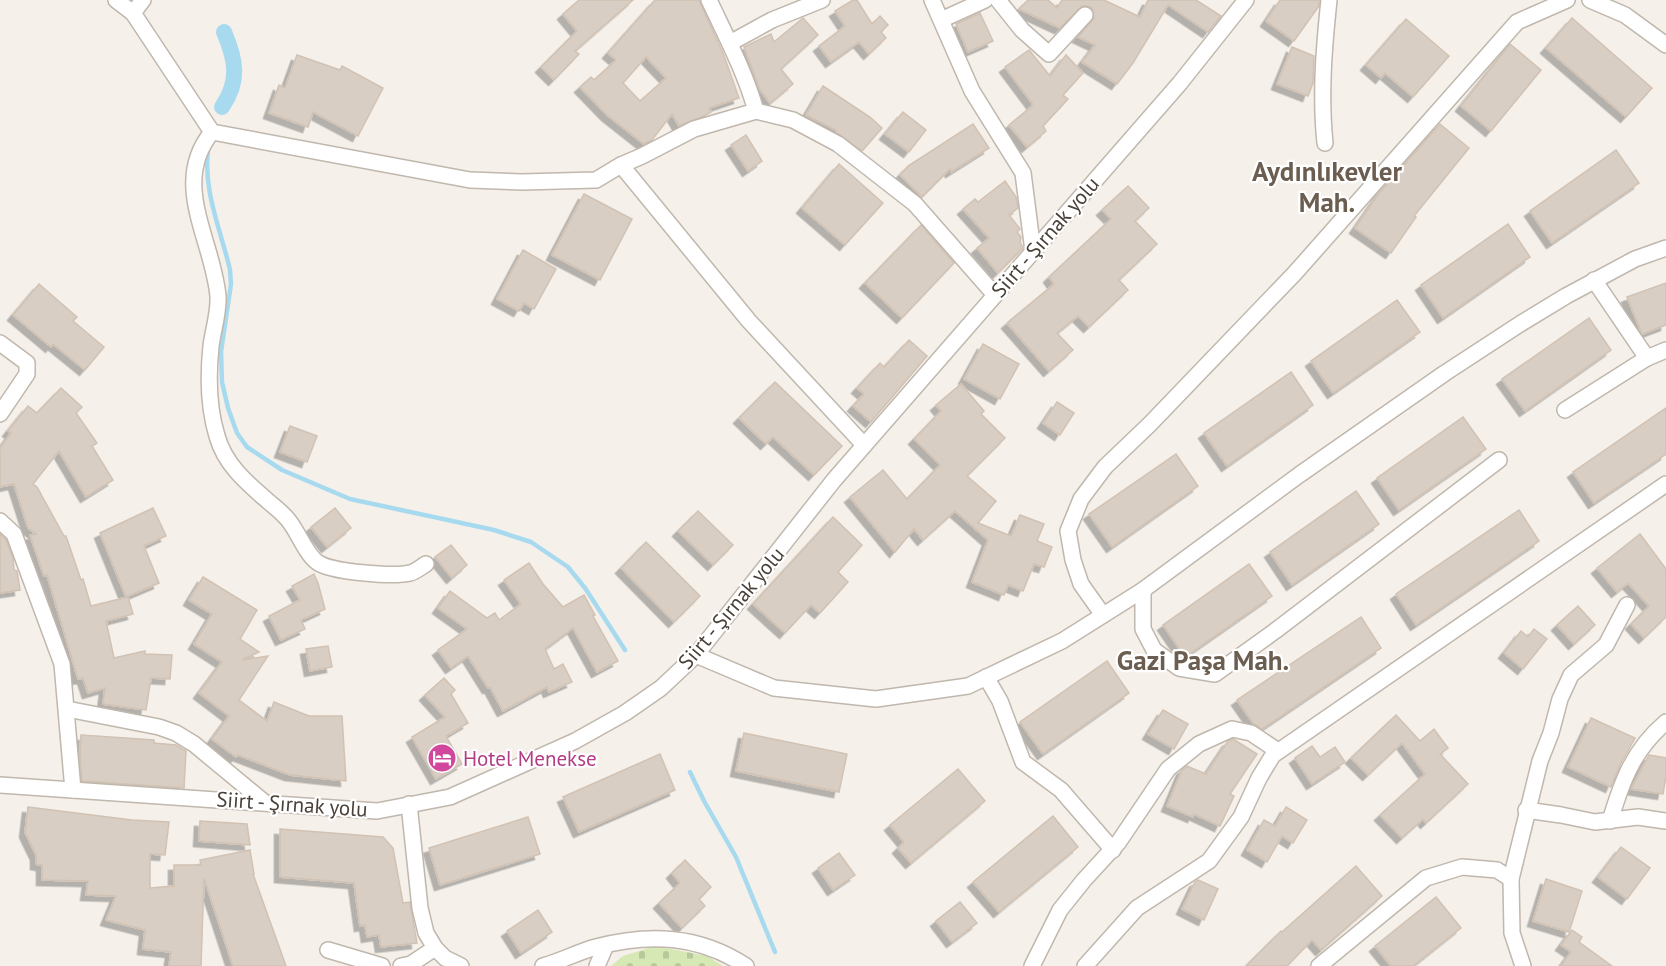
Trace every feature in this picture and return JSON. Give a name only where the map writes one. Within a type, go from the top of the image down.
[{"type":"street","points":[[116,0],[134,13],[212,132],[470,180],[522,183],[596,180],[694,129],[756,111],[793,120],[838,144],[915,204],[995,295]]},
{"type":"street","points":[[134,13],[143,0]]},
{"type":"street","points":[[709,0],[730,43],[756,111]]},
{"type":"street","points":[[730,43],[772,20],[822,0]]},
{"type":"street","points":[[932,0],[972,91],[1023,173],[1033,251]]},
{"type":"street","points":[[941,20],[985,0]]},
{"type":"street","points":[[998,0],[1022,30],[1049,54],[1085,15]]},
{"type":"street","name":"Siirt - Şırnak yolu","points":[[0,785],[377,811],[450,797],[575,741],[625,713],[661,688],[696,655],[827,489],[1180,84],[1246,0]]},
{"type":"street","points":[[1325,143],[1324,55],[1329,0]]},
{"type":"street","points":[[1103,615],[1080,584],[1068,531],[1081,499],[1105,467],[1150,424],[1295,273],[1517,22],[1568,0]]},
{"type":"street","points":[[1590,0],[1625,15],[1666,45]]},
{"type":"street","points":[[212,132],[198,153],[193,170],[193,184],[198,216],[211,257],[218,299],[208,380],[216,434],[222,452],[245,481],[288,519],[316,562],[332,569],[386,574],[411,573],[426,564]]},
{"type":"street","points":[[621,165],[749,321],[864,445]]},
{"type":"street","points":[[696,655],[774,688],[876,699],[968,686],[1062,641],[1143,590],[1299,475],[1445,373],[1539,313],[1635,259],[1666,248]]},
{"type":"street","points":[[1594,280],[1647,358]]},
{"type":"street","points":[[0,343],[27,363],[27,374],[0,414]]},
{"type":"street","points":[[1565,410],[1647,358],[1666,350]]},
{"type":"street","points":[[1143,590],[1143,629],[1154,650],[1179,668],[1215,674],[1275,632],[1499,460]]},
{"type":"street","points":[[1085,966],[1137,908],[1209,861],[1241,817],[1259,778],[1273,755],[1666,484]]},
{"type":"street","points":[[0,522],[14,534],[62,664],[73,790]]},
{"type":"street","points":[[1523,966],[1512,933],[1510,879],[1540,761],[1551,733],[1564,687],[1571,675],[1582,664],[1606,645],[1627,605]]},
{"type":"street","points":[[986,677],[1000,701],[1023,762],[1061,790],[1113,850]]},
{"type":"street","points":[[67,709],[159,727],[176,733],[194,744],[264,802]]},
{"type":"street","points":[[1610,820],[1623,778],[1629,767],[1649,737],[1666,722]]},
{"type":"street","points":[[1032,966],[1060,910],[1084,880],[1113,850],[1168,769],[1199,744],[1232,729],[1251,733],[1278,751]]},
{"type":"street","points":[[409,804],[420,908],[426,933],[435,948],[445,958],[461,966]]},
{"type":"street","points":[[1526,810],[1595,822],[1638,817],[1666,821]]},
{"type":"street","points":[[1319,966],[1426,878],[1462,867],[1497,870],[1510,879]]},
{"type":"street","points":[[543,966],[606,945],[639,938],[659,937],[713,949],[747,966]]},
{"type":"street","points":[[597,966],[606,945]]},
{"type":"street","points":[[401,966],[411,964],[435,948]]},
{"type":"street","points":[[328,950],[382,966]]},
{"type":"green space","points":[[655,946],[707,956],[723,966],[611,966],[623,956]]},
{"type":"building","points":[[579,0],[633,0],[575,51],[579,54],[554,80],[541,67],[577,31],[563,14]]},
{"type":"building","points":[[655,0],[699,0],[723,53],[739,98],[709,108],[711,112],[706,115],[679,126],[672,114],[652,140],[644,144],[607,115],[580,87],[591,77],[594,80],[616,60],[608,53]],"holes":[[[646,57],[666,78],[640,101],[623,83]]]},
{"type":"building","points":[[857,0],[872,24],[880,16],[888,25],[881,32],[886,38],[869,54],[859,42],[831,62],[819,46],[845,26],[835,11]]},
{"type":"building","points":[[1028,0],[1048,0],[1057,8],[1062,0],[1104,0],[1140,17],[1148,0],[1196,0],[1221,16],[1208,32],[1168,5],[1133,63],[1117,84],[1082,62],[1095,45],[1078,37],[1094,18],[1092,8],[1082,6],[1060,28],[1019,9]]},
{"type":"building","points":[[1280,0],[1319,0],[1319,6],[1294,41],[1266,21]]},
{"type":"building","points":[[980,13],[993,41],[968,52],[956,24]]},
{"type":"building","points":[[803,18],[818,35],[781,69],[793,84],[770,103],[760,90],[744,47],[771,34],[774,42]]},
{"type":"building","points":[[1572,18],[1652,88],[1626,117],[1546,48]]},
{"type":"building","points":[[1406,19],[1449,56],[1413,97],[1385,73],[1381,78],[1366,65]]},
{"type":"building","points":[[1510,44],[1541,70],[1491,131],[1461,106]]},
{"type":"building","points":[[1292,47],[1314,56],[1313,83],[1308,96],[1277,84]]},
{"type":"building","points":[[1029,50],[1050,76],[1066,55],[1083,73],[1063,95],[1068,99],[1043,126],[1046,131],[1027,147],[1009,125],[1032,106],[1032,103],[1005,67]]},
{"type":"building","points":[[297,55],[340,70],[342,66],[383,88],[358,136],[313,112],[308,127],[269,113],[279,85],[285,88]]},
{"type":"building","points":[[823,86],[870,117],[882,128],[862,151],[836,130],[806,115]]},
{"type":"building","points":[[903,112],[926,130],[909,152],[885,134]]},
{"type":"building","points":[[973,124],[989,148],[951,172],[950,169],[922,197],[900,175],[908,166]]},
{"type":"building","points":[[1440,124],[1469,148],[1414,216],[1416,217],[1391,253],[1355,228],[1380,192]]},
{"type":"building","points":[[746,135],[762,161],[748,171],[731,145]]},
{"type":"building","points":[[1616,150],[1639,183],[1552,243],[1530,211]]},
{"type":"building","points":[[839,164],[883,203],[845,245],[802,208]]},
{"type":"building","points":[[1005,181],[1016,197],[1018,208],[1009,215],[1020,229],[1017,232],[1021,237],[1020,242],[1023,248],[998,273],[977,248],[989,238],[963,209],[975,199],[978,202]]},
{"type":"building","points":[[1128,186],[1149,208],[1135,221],[1157,244],[1119,280],[1128,290],[1089,327],[1078,316],[1057,333],[1073,350],[1049,371],[1007,323],[1054,284],[1049,277],[1111,219],[1102,210]]},
{"type":"building","points":[[584,194],[632,219],[600,280],[552,255]]},
{"type":"building","points":[[1508,224],[1530,257],[1443,318],[1421,285]]},
{"type":"building","points":[[921,225],[954,263],[902,318],[865,283]]},
{"type":"building","points":[[523,250],[556,269],[534,309],[524,303],[519,311],[497,299]]},
{"type":"building","points":[[1666,283],[1666,325],[1642,334],[1627,297]]},
{"type":"building","points":[[39,284],[77,317],[73,321],[104,347],[85,370],[53,344],[51,347],[13,315]]},
{"type":"building","points":[[1397,300],[1420,332],[1333,393],[1311,361]]},
{"type":"building","points":[[1589,318],[1611,350],[1525,411],[1502,379]]},
{"type":"building","points":[[909,340],[927,356],[871,422],[853,406],[864,394],[857,388],[880,363],[884,367]]},
{"type":"building","points":[[983,344],[1019,364],[1000,399],[964,379]]},
{"type":"building","points":[[1291,372],[1313,405],[1227,466],[1204,433]]},
{"type":"building","points":[[775,382],[842,446],[814,475],[773,437],[766,444],[739,418]]},
{"type":"building","points":[[961,384],[984,411],[981,414],[1005,438],[967,476],[996,501],[978,523],[1011,536],[1020,515],[1044,524],[1037,541],[1052,547],[1044,567],[1034,564],[1023,591],[1008,585],[1004,595],[972,582],[988,540],[955,511],[923,540],[914,529],[895,552],[850,497],[883,470],[907,499],[940,465],[914,439],[941,411],[936,405]]},
{"type":"building","points":[[61,388],[82,407],[76,413],[97,443],[92,446],[113,480],[86,497],[59,451],[33,484],[66,536],[91,606],[128,597],[133,614],[106,621],[114,658],[145,651],[145,654],[172,655],[170,679],[151,678],[146,710],[103,704],[105,688],[88,693],[83,678],[78,679],[47,575],[44,576],[30,535],[36,534],[28,528],[14,484],[0,487],[0,448],[11,433],[8,431],[28,406],[37,413]]},
{"type":"building","points":[[1057,402],[1074,413],[1060,435],[1043,423]]},
{"type":"building","points":[[1666,408],[1666,454],[1594,503],[1573,472]]},
{"type":"building","points":[[1463,417],[1486,449],[1399,510],[1377,478]]},
{"type":"building","points":[[290,426],[317,436],[307,462],[280,452]]},
{"type":"building","points":[[1176,454],[1198,486],[1112,547],[1089,514]]},
{"type":"building","points":[[1356,491],[1379,524],[1292,585],[1270,552]]},
{"type":"building","points":[[153,508],[166,536],[144,546],[159,583],[126,597],[100,533]]},
{"type":"building","points":[[335,508],[351,528],[327,547],[311,527]]},
{"type":"building","points":[[1519,510],[1539,541],[1416,625],[1396,594]]},
{"type":"building","points":[[698,511],[733,545],[713,565],[678,531]]},
{"type":"building","points":[[833,517],[862,545],[838,572],[848,582],[820,613],[811,605],[785,633],[753,604]]},
{"type":"building","points":[[0,534],[6,540],[13,558],[20,590],[0,593]]},
{"type":"building","points":[[1640,534],[1666,569],[1666,617],[1644,638],[1631,624],[1649,606],[1628,583],[1617,592],[1597,568]]},
{"type":"building","points":[[646,542],[700,596],[674,622],[621,568]]},
{"type":"building","points":[[451,545],[467,565],[452,578],[435,557]]},
{"type":"building","points":[[529,563],[563,607],[584,595],[618,661],[597,672],[573,628],[545,649],[554,669],[563,664],[572,682],[549,692],[547,687],[503,711],[490,687],[488,688],[468,656],[451,668],[438,650],[467,629],[438,608],[450,591],[487,618],[495,613],[499,620],[521,604],[504,580]]},
{"type":"building","points":[[1249,564],[1272,596],[1185,657],[1163,625]]},
{"type":"building","points":[[314,574],[325,609],[301,620],[305,629],[281,640],[269,616],[300,600],[292,586]]},
{"type":"building","points":[[203,577],[257,610],[240,639],[259,652],[242,660],[268,656],[239,700],[267,721],[274,702],[309,716],[342,716],[346,781],[290,775],[238,755],[236,757],[212,739],[229,716],[199,693],[222,662],[194,644],[212,614],[189,600]]},
{"type":"building","points":[[1578,606],[1595,625],[1574,644],[1557,625]]},
{"type":"building","points":[[1361,617],[1381,648],[1262,729],[1253,723],[1237,700]]},
{"type":"building","points":[[1534,629],[1547,639],[1523,669],[1504,653],[1521,631],[1528,637]]},
{"type":"building","points":[[328,646],[332,667],[310,671],[306,649]]},
{"type":"building","points":[[1107,661],[1129,693],[1043,754],[1020,722]]},
{"type":"building","points":[[444,678],[455,690],[451,694],[468,723],[446,736],[462,764],[436,779],[412,737],[445,717],[425,695]]},
{"type":"building","points":[[1163,710],[1188,724],[1174,749],[1148,734]]},
{"type":"building","points":[[1396,715],[1420,741],[1434,729],[1448,748],[1440,754],[1468,784],[1426,823],[1423,819],[1402,838],[1380,815],[1425,774],[1402,743],[1368,775],[1351,758]]},
{"type":"building","points":[[1591,718],[1635,738],[1611,787],[1568,767]]},
{"type":"building","points":[[744,733],[847,754],[839,792],[736,771]]},
{"type":"building","points":[[81,735],[154,740],[154,743],[176,745],[186,751],[184,788],[82,781]]},
{"type":"building","points":[[1233,739],[1257,754],[1230,794],[1234,796],[1220,826],[1194,814],[1193,817],[1167,806],[1182,770],[1187,766],[1206,774],[1228,741]]},
{"type":"building","points":[[1312,746],[1320,757],[1335,747],[1345,762],[1312,784],[1295,758]]},
{"type":"building","points":[[660,754],[675,790],[579,832],[563,797]]},
{"type":"building","points":[[1649,755],[1666,758],[1663,794],[1631,789]]},
{"type":"building","points":[[958,769],[985,801],[911,863],[898,848],[904,842],[890,825]]},
{"type":"building","points":[[28,807],[132,820],[169,822],[165,855],[150,854],[150,888],[174,886],[174,865],[201,865],[200,860],[250,850],[253,874],[286,966],[233,966],[204,878],[201,966],[169,966],[171,952],[143,949],[145,930],[106,920],[116,896],[86,895],[88,881],[42,880],[42,865],[36,864],[36,855],[25,832]]},
{"type":"building","points":[[1286,807],[1307,820],[1293,843],[1282,836],[1267,862],[1247,850],[1264,820],[1275,826]]},
{"type":"building","points":[[1053,816],[1078,847],[999,912],[973,882]]},
{"type":"building","points":[[528,817],[540,854],[440,885],[429,848]]},
{"type":"building","points":[[200,821],[247,824],[250,845],[199,841]]},
{"type":"building","points":[[280,829],[383,837],[393,848],[403,903],[410,902],[417,943],[381,947],[379,935],[367,937],[365,925],[360,926],[354,883],[280,877]]},
{"type":"building","points":[[1621,847],[1650,868],[1627,899],[1598,877]]},
{"type":"building","points":[[839,853],[855,875],[833,890],[818,868]]},
{"type":"building","points":[[685,860],[711,887],[699,899],[705,906],[682,928],[659,903],[680,883],[672,873]]},
{"type":"building","points":[[1356,866],[1382,896],[1321,950],[1312,940],[1287,966],[1246,966],[1281,931]]},
{"type":"building","points":[[1546,879],[1582,891],[1569,932],[1533,921]]},
{"type":"building","points":[[1198,880],[1218,889],[1204,920],[1182,909]]},
{"type":"building","points":[[1436,897],[1461,928],[1413,966],[1391,966],[1375,946]]},
{"type":"building","points":[[960,902],[977,923],[952,942],[936,921]]},
{"type":"building","points":[[538,910],[552,932],[521,953],[507,931]]},
{"type":"building","points":[[1572,930],[1582,937],[1579,942],[1612,966],[1561,966],[1571,952],[1561,945]]},
{"type":"waterway","points":[[222,107],[234,79],[233,61],[224,32]]},
{"type":"waterway","points":[[208,150],[210,196],[230,270],[231,284],[221,352],[222,382],[237,433],[247,447],[282,470],[350,499],[494,530],[531,542],[568,567],[585,588],[625,650]]},
{"type":"waterway","points":[[690,772],[736,857],[775,952]]},
{"type":"place","name":"Hotel Menekse","points":[[442,758]]},
{"type":"district","name":"Aydınlıkevler Mah.","points":[[1327,186]]},
{"type":"district","name":"Gazi Paşa Mah.","points":[[1203,660]]}]
